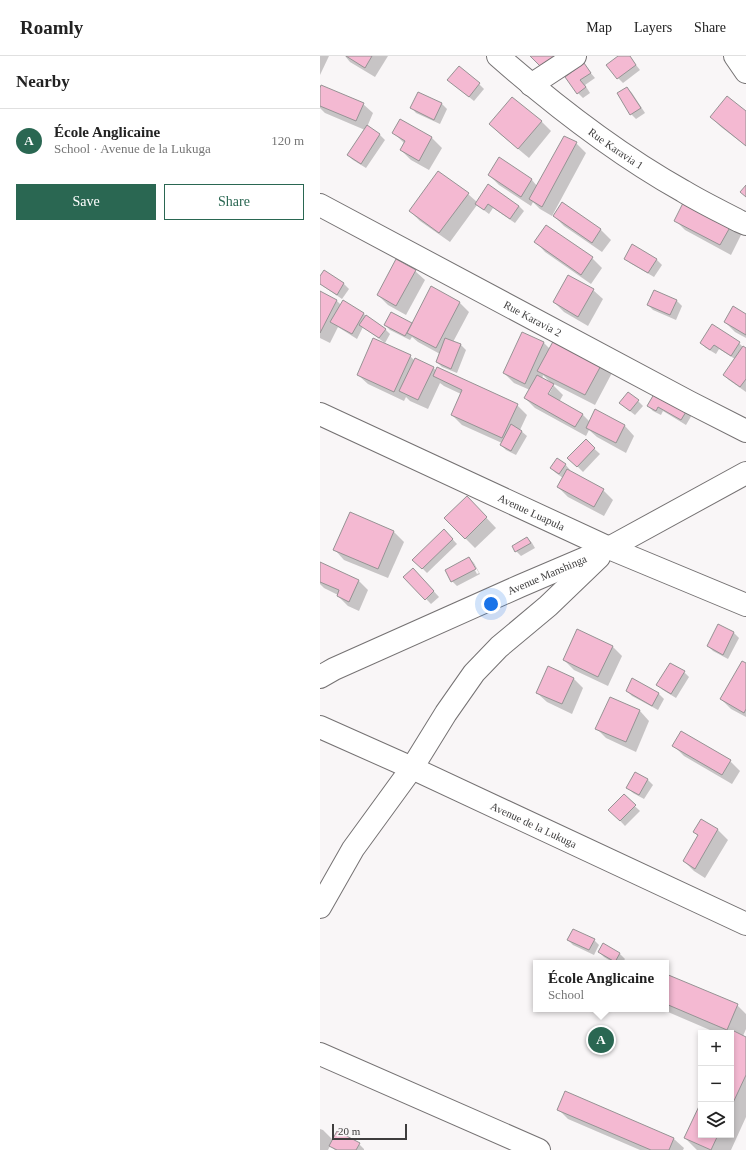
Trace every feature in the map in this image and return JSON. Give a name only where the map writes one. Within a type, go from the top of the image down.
[{"type":"street","name":"Rue Karavia 1","points":[[498,56],[561,108],[619,151],[682,191],[746,224]]},
{"type":"street","points":[[531,84],[575,56]]},
{"type":"street","points":[[735,56],[746,72]]},
{"type":"street","name":"Rue Karavia 2","points":[[320,205],[746,431]]},
{"type":"street","name":"Avenue Luapula","points":[[320,414],[609,548],[746,605]]},
{"type":"street","name":"Avenue Manshinga","points":[[320,677],[334,669],[470,608],[609,548],[746,473]]},
{"type":"street","points":[[320,907],[353,849],[412,768],[446,713],[474,673],[499,647],[548,606],[609,548]]},
{"type":"street","name":"Avenue de la Lukuga","points":[[320,727],[412,768],[746,924]]},
{"type":"street","points":[[320,1054],[540,1150]]},
{"type":"building","points":[[346,56],[372,56],[365,68]]},
{"type":"building","points":[[530,56],[555,56],[540,66]]},
{"type":"building","points":[[618,56],[630,56],[636,65],[617,79],[606,65]]},
{"type":"building","points":[[584,63],[591,73],[580,80],[586,87],[577,94],[565,77]]},
{"type":"building","points":[[459,66],[480,83],[469,97],[447,80]]},
{"type":"building","points":[[321,85],[364,103],[356,121],[320,106]]},
{"type":"building","points":[[627,87],[641,108],[630,115],[617,93]]},
{"type":"building","points":[[418,92],[442,103],[434,120],[410,108]]},
{"type":"building","points":[[727,96],[746,111],[746,146],[710,117]]},
{"type":"building","points":[[512,97],[542,121],[518,149],[489,124]]},
{"type":"building","points":[[400,119],[432,137],[419,161],[400,150],[405,141],[392,133]]},
{"type":"building","points":[[367,125],[380,134],[361,164],[347,155]]},
{"type":"building","points":[[564,136],[577,142],[542,207],[529,199]]},
{"type":"building","points":[[499,157],[532,179],[521,197],[488,175]]},
{"type":"building","points":[[438,171],[469,193],[439,233],[409,211]]},
{"type":"building","points":[[488,184],[519,206],[510,219],[488,204],[484,210],[475,204]]},
{"type":"building","points":[[746,185],[746,197],[740,192]]},
{"type":"building","points":[[686,197],[733,222],[720,245],[674,221]]},
{"type":"building","points":[[562,202],[601,229],[592,243],[553,216]]},
{"type":"building","points":[[546,225],[593,257],[581,275],[534,242]]},
{"type":"building","points":[[632,244],[657,259],[648,273],[624,259]]},
{"type":"building","points":[[396,259],[416,270],[396,306],[377,295]]},
{"type":"building","points":[[324,270],[344,283],[337,295],[320,284],[320,276]]},
{"type":"building","points":[[568,275],[594,289],[578,317],[553,302]]},
{"type":"building","points":[[431,286],[460,302],[436,348],[407,333]]},
{"type":"building","points":[[654,290],[677,300],[670,315],[647,305]]},
{"type":"building","points":[[320,291],[337,300],[320,333]]},
{"type":"building","points":[[343,300],[364,313],[352,334],[330,322]]},
{"type":"building","points":[[733,306],[746,314],[746,335],[724,322]]},
{"type":"building","points":[[391,312],[412,323],[405,336],[384,325]]},
{"type":"building","points":[[366,315],[386,329],[379,338],[359,325]]},
{"type":"building","points":[[712,324],[740,342],[731,356],[714,345],[710,350],[700,343]]},
{"type":"building","points":[[522,332],[544,342],[525,384],[503,373]]},
{"type":"building","points":[[556,336],[604,360],[585,395],[537,371]]},
{"type":"building","points":[[373,338],[411,355],[394,392],[357,375]]},
{"type":"building","points":[[445,338],[461,344],[451,369],[436,362]]},
{"type":"building","points":[[743,346],[746,348],[746,379],[740,387],[723,375]]},
{"type":"building","points":[[415,358],[434,367],[418,400],[399,391]]},
{"type":"building","points":[[437,367],[518,404],[502,438],[451,415],[462,390],[433,376]]},
{"type":"building","points":[[537,375],[554,384],[548,394],[583,414],[575,427],[524,398]]},
{"type":"building","points":[[657,389],[689,407],[681,420],[658,407],[656,411],[647,406]]},
{"type":"building","points":[[628,392],[639,400],[630,411],[619,403]]},
{"type":"building","points":[[595,409],[625,425],[616,443],[586,428]]},
{"type":"building","points":[[511,424],[522,431],[511,451],[500,445]]},
{"type":"building","points":[[586,439],[595,448],[577,467],[567,458]]},
{"type":"building","points":[[557,458],[566,464],[559,474],[550,468]]},
{"type":"building","points":[[567,469],[604,489],[594,507],[557,487]]},
{"type":"building","points":[[467,496],[487,517],[465,539],[444,518]]},
{"type":"building","points":[[350,512],[394,531],[378,569],[333,550]]},
{"type":"building","points":[[444,529],[453,539],[422,569],[412,560]]},
{"type":"building","points":[[527,537],[531,543],[515,552],[512,546]]},
{"type":"building","points":[[469,557],[476,569],[451,582],[445,570]]},
{"type":"building","points":[[320,562],[359,580],[349,602],[337,596],[339,590],[320,582]]},
{"type":"building","points":[[413,568],[434,591],[425,600],[403,577]]},
{"type":"building","points":[[718,624],[734,632],[723,655],[707,646]]},
{"type":"building","points":[[577,629],[613,646],[598,677],[563,660]]},
{"type":"building","points":[[742,661],[746,663],[746,709],[744,713],[720,699]]},
{"type":"building","points":[[670,663],[685,671],[671,694],[656,685]]},
{"type":"building","points":[[548,666],[574,678],[562,704],[536,693]]},
{"type":"building","points":[[632,678],[659,693],[652,706],[626,691]]},
{"type":"building","points":[[610,697],[640,710],[626,742],[595,729]]},
{"type":"building","points":[[681,731],[731,760],[722,775],[672,746]]},
{"type":"building","points":[[635,772],[648,779],[639,795],[626,788]]},
{"type":"building","points":[[624,794],[636,805],[620,821],[608,810]]},
{"type":"building","points":[[701,819],[718,829],[695,869],[683,861],[698,835],[693,832]]},
{"type":"building","points":[[573,929],[595,939],[589,950],[567,940]]},
{"type":"building","points":[[603,943],[620,953],[616,960],[612,960],[598,952]]},
{"type":"building","points":[[669,975],[738,1004],[727,1030],[669,1005]]},
{"type":"building","points":[[734,1031],[746,1037],[746,1075],[734,1101]]},
{"type":"building","points":[[565,1091],[674,1138],[669,1150],[651,1150],[557,1110]]},
{"type":"building","points":[[698,1108],[698,1138],[717,1138],[711,1150],[684,1138]]},
{"type":"building","points":[[337,1131],[360,1143],[356,1150],[337,1150],[329,1146]]},
{"type":"place","name":"École Anglicaine","points":[[601,1040]]}]
